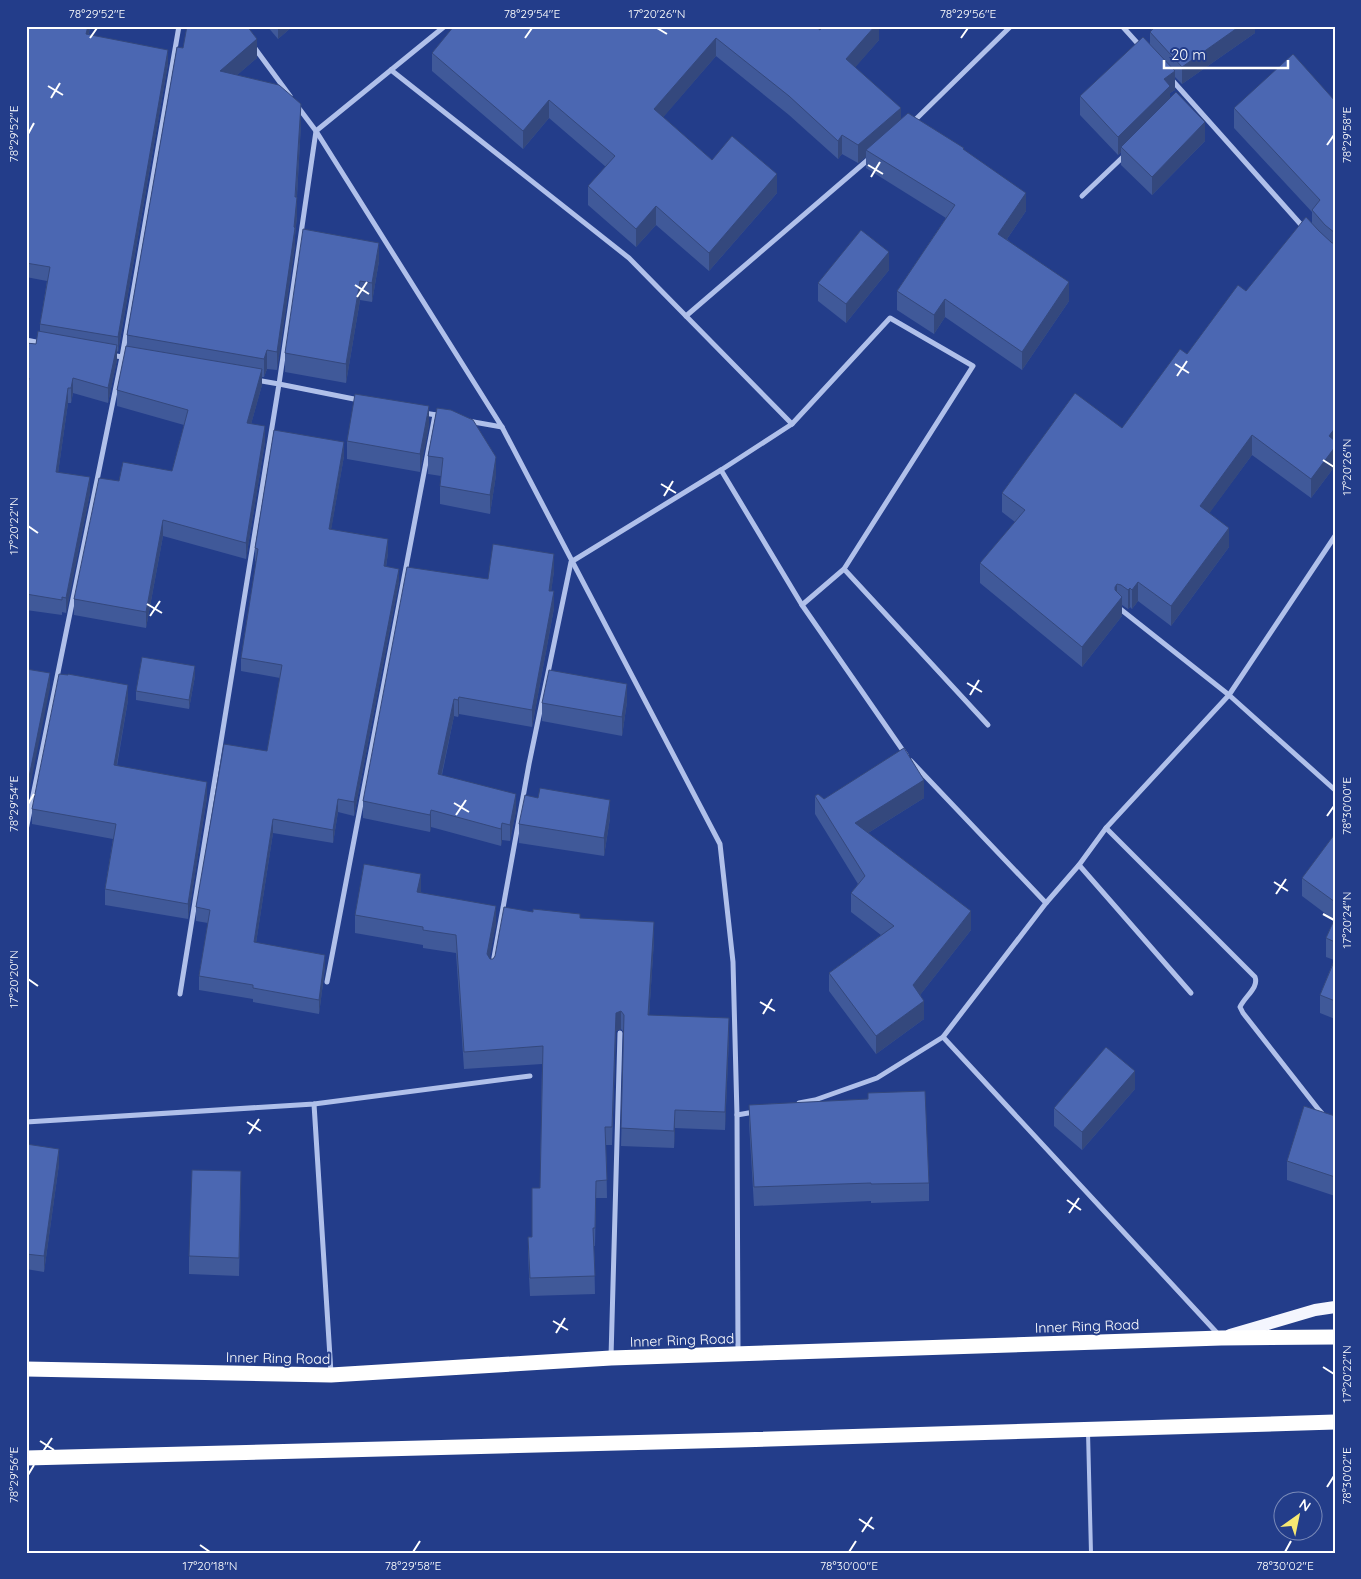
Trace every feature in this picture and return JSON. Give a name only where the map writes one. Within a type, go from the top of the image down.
[{"type":"highway","points":[[1221,1338],[1335,1337]]},
{"type":"highway","name":"Inner Ring Road","points":[[26,1369],[331,1375],[611,1358],[1221,1338]]},
{"type":"highway","points":[[26,1458],[1335,1422]]},
{"type":"main road","name":"Inner Ring Road","points":[[1221,1338],[1315,1310],[1335,1307]]},
{"type":"street","points":[[26,830],[122,357],[179,26]]},
{"type":"street","points":[[180,994],[279,384],[316,132],[445,26]]},
{"type":"street","points":[[907,126],[1011,26]]},
{"type":"street","points":[[1122,26],[1148,54]]},
{"type":"street","points":[[250,41],[316,132],[502,427],[720,844],[733,962],[737,1115],[738,1354]]},
{"type":"street","points":[[391,70],[628,258],[792,424]]},
{"type":"street","points":[[1167,74],[1309,234]]},
{"type":"street","points":[[1179,102],[1186,95]]},
{"type":"street","points":[[1082,196],[1131,149]]},
{"type":"street","points":[[686,316],[878,152]]},
{"type":"street","points":[[491,974],[529,764],[571,562],[792,424],[890,318],[973,366],[844,569],[802,605]]},
{"type":"street","points":[[26,340],[45,344]]},
{"type":"street","points":[[103,354],[132,359]]},
{"type":"street","points":[[250,379],[367,402]]},
{"type":"street","points":[[415,411],[454,418]]},
{"type":"street","points":[[326,982],[435,415]]},
{"type":"street","points":[[464,420],[502,427]]},
{"type":"street","points":[[721,470],[802,605],[910,760],[1046,903]]},
{"type":"street","points":[[795,1104],[814,1100],[877,1078],[943,1037],[1106,828],[1229,695],[1335,536]]},
{"type":"street","points":[[844,569],[988,725]]},
{"type":"street","points":[[1119,608],[1229,695],[1335,790]]},
{"type":"street","points":[[1106,828],[1255,976],[1256,986],[1244,998],[1240,1007],[1243,1013],[1318,1110],[1335,1122]]},
{"type":"street","points":[[1079,865],[1191,993]]},
{"type":"street","points":[[611,1358],[620,1033]]},
{"type":"street","points":[[943,1037],[1221,1338]]},
{"type":"street","points":[[26,1122],[314,1104],[530,1076]]},
{"type":"street","points":[[314,1104],[331,1375]]},
{"type":"street","points":[[737,1115],[757,1111]]},
{"type":"lane","points":[[1088,1430],[1091,1553]]},
{"type":"building","points":[[26,26],[88,26],[86,34],[168,50],[118,337],[40,324],[50,267],[26,263]]},
{"type":"building","points":[[187,26],[247,26],[257,39],[220,71],[279,85],[301,104],[295,228],[277,352],[267,350],[264,359],[127,335],[177,47],[183,48]]},
{"type":"building","points":[[454,26],[815,26],[820,30],[823,26],[875,26],[846,59],[901,108],[858,145],[842,135],[838,141],[789,96],[716,38],[654,109],[712,160],[732,136],[777,174],[709,253],[656,206],[636,229],[588,186],[615,156],[549,100],[523,131],[432,53]]},
{"type":"building","points":[[1156,26],[1240,26],[1182,67],[1150,32]]},
{"type":"building","points":[[1143,37],[1175,71],[1164,79],[1170,86],[1118,137],[1080,96]]},
{"type":"building","points":[[1293,54],[1335,101],[1335,233],[1312,210],[1320,200],[1234,108]]},
{"type":"building","points":[[1176,92],[1205,122],[1152,177],[1121,147]]},
{"type":"building","points":[[908,113],[964,148],[1026,193],[998,234],[1069,282],[1022,352],[945,299],[934,315],[897,291],[955,205],[866,150]]},
{"type":"building","points":[[1306,217],[1332,243],[1335,243],[1335,428],[1329,436],[1335,441],[1335,447],[1311,479],[1252,435],[1200,506],[1229,528],[1171,606],[1138,582],[1132,590],[1117,584],[1115,590],[1122,597],[1082,647],[980,563],[1025,510],[1002,493],[1075,393],[1122,428],[1180,349],[1187,354],[1238,285],[1246,291]]},
{"type":"building","points":[[303,229],[379,243],[372,283],[360,281],[346,364],[285,353]]},
{"type":"building","points":[[861,230],[889,252],[846,304],[818,283]]},
{"type":"building","points":[[38,331],[117,345],[108,388],[73,378],[71,388],[68,388],[56,472],[90,477],[66,598],[62,597],[62,600],[26,594],[26,396],[29,378],[26,378],[26,343],[36,344]]},
{"type":"building","points":[[126,346],[262,369],[247,423],[265,426],[246,543],[163,520],[146,612],[74,599],[99,478],[119,481],[123,462],[172,471],[188,410],[117,390]]},
{"type":"building","points":[[355,394],[429,406],[420,454],[347,441]]},
{"type":"building","points":[[437,408],[451,410],[473,420],[496,457],[490,495],[440,486],[443,458],[428,456]]},
{"type":"building","points":[[274,430],[344,442],[329,529],[388,539],[384,566],[399,569],[354,802],[338,799],[333,830],[273,819],[254,942],[325,955],[319,1000],[253,988],[253,985],[199,976],[210,910],[196,907],[224,744],[267,751],[282,665],[241,658],[258,549],[255,548]]},
{"type":"building","points":[[493,544],[554,554],[549,591],[554,591],[532,710],[459,697],[458,700],[454,699],[438,774],[516,794],[510,825],[502,823],[501,829],[431,810],[430,815],[363,801],[407,567],[488,579]]},
{"type":"building","points":[[142,657],[195,666],[189,700],[136,691]]},
{"type":"building","points":[[26,669],[50,673],[26,792]]},
{"type":"building","points":[[549,670],[627,684],[622,717],[542,703]]},
{"type":"building","points":[[59,674],[128,685],[114,765],[207,782],[188,904],[105,889],[116,824],[32,809]]},
{"type":"building","points":[[904,748],[924,780],[855,823],[971,911],[913,985],[924,1001],[876,1036],[829,973],[894,926],[851,893],[865,876],[815,796],[818,794],[824,799]]},
{"type":"building","points":[[540,788],[610,800],[604,838],[519,824],[525,795],[538,798]]},
{"type":"building","points":[[1335,836],[1335,902],[1302,878]]},
{"type":"building","points":[[364,864],[421,874],[417,892],[496,906],[487,954],[490,959],[493,959],[495,956],[504,907],[533,912],[533,909],[580,914],[580,918],[654,922],[648,1015],[729,1018],[725,1112],[675,1110],[674,1131],[621,1128],[624,1015],[621,1011],[616,1013],[612,1127],[605,1127],[607,1180],[596,1181],[595,1228],[593,1228],[595,1276],[530,1278],[528,1237],[532,1237],[532,1188],[540,1188],[543,1046],[464,1052],[456,935],[423,930],[423,927],[355,915]]},
{"type":"building","points":[[1335,918],[1335,942],[1326,938]]},
{"type":"building","points":[[1335,959],[1335,1001],[1320,995]]},
{"type":"building","points":[[1106,1047],[1135,1071],[1082,1132],[1054,1108]]},
{"type":"building","points":[[925,1091],[929,1183],[754,1187],[749,1105],[868,1099],[868,1093]]},
{"type":"building","points":[[1304,1106],[1335,1116],[1335,1177],[1287,1161]]},
{"type":"building","points":[[26,1144],[59,1149],[44,1256],[26,1254]]},
{"type":"building","points":[[192,1170],[241,1171],[239,1258],[189,1256]]}]
